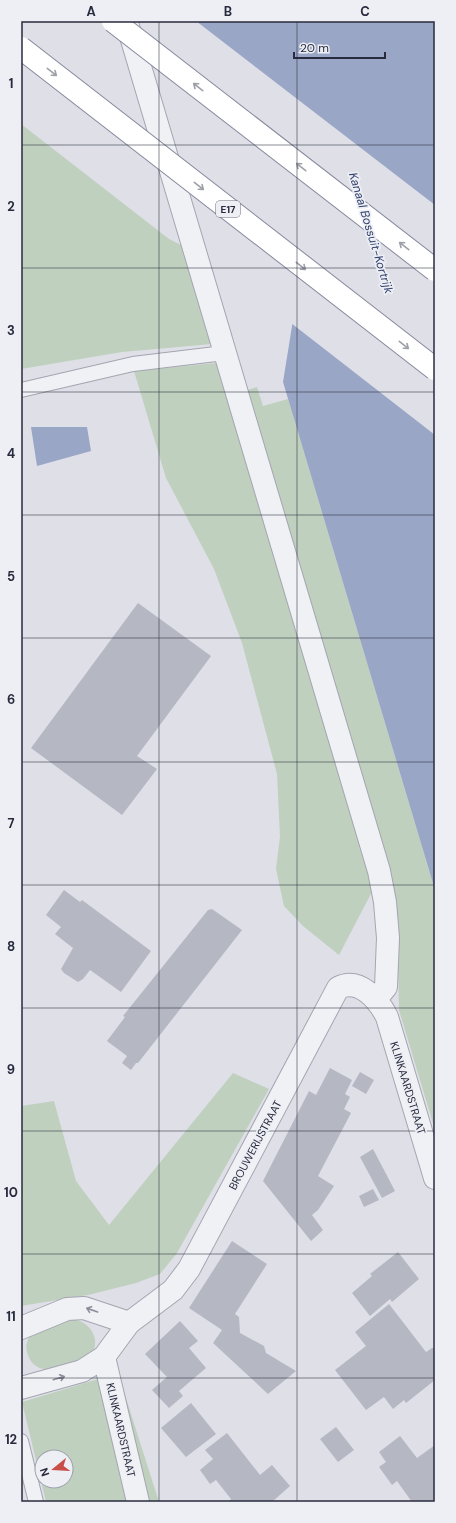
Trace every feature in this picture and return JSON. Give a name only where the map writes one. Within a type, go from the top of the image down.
[{"type":"highway","points":[[112,21],[435,270]]},
{"type":"highway","name":"E17","points":[[21,48],[435,369]]},
{"type":"street","points":[[127,21],[224,353],[379,871],[385,902],[388,938],[386,987],[376,999]]},
{"type":"street","name":"BROUWERIJSTRAAT","points":[[21,1388],[82,1371],[104,1357],[129,1323],[156,1305],[173,1290],[189,1269],[338,988],[346,984],[358,985],[376,999]]},
{"type":"street","name":"KLINKAARDSTRAAT","points":[[376,999],[387,1017],[435,1178]]},
{"type":"street","points":[[21,1328],[67,1310],[84,1308],[129,1323]]},
{"type":"street","name":"KLINKAARDSTRAAT","points":[[104,1357],[138,1502]]},
{"type":"lane","points":[[21,390],[133,364],[224,353]]},
{"type":"lane","points":[[21,1441],[36,1502]]},
{"type":"green space","points":[[21,124],[169,239],[193,251],[212,344],[122,352],[21,369]]},
{"type":"green space","points":[[216,363],[254,481],[374,888],[339,955],[303,926],[284,906],[276,869],[280,837],[277,774],[242,643],[214,569],[166,478],[134,371]]},
{"type":"green space","points":[[257,387],[263,406],[288,399],[435,890],[435,1130],[399,1010],[398,960],[245,391]]},
{"type":"green space","points":[[233,1073],[269,1089],[177,1253],[160,1274],[136,1283],[88,1295],[21,1306],[21,1106],[54,1101],[76,1181],[109,1225]]},
{"type":"green space","points":[[69,1319],[84,1323],[93,1333],[95,1346],[87,1360],[54,1369],[38,1367],[32,1363],[26,1347],[31,1334]]},
{"type":"green space","points":[[118,1373],[159,1502],[46,1502],[43,1489],[74,1489],[74,1449],[34,1449],[34,1452],[22,1402]]},
{"type":"water","name":"Kanaal Bossuit-Kortrijk","points":[[198,21],[435,21],[435,890],[283,382],[293,320]]},
{"type":"water","points":[[31,427],[87,427],[91,451],[37,466]]},
{"type":"pier","points":[[196,21],[435,205],[435,435],[291,323]]},
{"type":"building","points":[[138,603],[211,656],[137,756],[157,769],[122,815],[31,748]]},
{"type":"building","points":[[64,890],[80,902],[82,900],[151,951],[121,992],[90,970],[83,979],[78,982],[64,973],[61,969],[73,948],[55,934],[61,927],[46,915]]},
{"type":"building","points":[[212,909],[242,930],[131,1070],[122,1063],[127,1056],[107,1041],[125,1017],[123,1016],[208,910]]},
{"type":"building","points":[[330,1068],[352,1080],[345,1094],[350,1097],[344,1109],[351,1113],[318,1176],[334,1186],[318,1210],[312,1215],[323,1230],[311,1241],[263,1181],[309,1091],[316,1095]]},
{"type":"building","points":[[360,1072],[374,1080],[366,1094],[352,1086]]},
{"type":"building","points":[[373,1149],[395,1191],[382,1198],[360,1157]]},
{"type":"building","points":[[373,1189],[379,1200],[364,1207],[359,1196]]},
{"type":"building","points":[[232,1241],[267,1264],[235,1314],[239,1317],[240,1333],[264,1346],[266,1353],[296,1371],[268,1394],[213,1343],[222,1330],[189,1308]]},
{"type":"building","points":[[398,1252],[419,1279],[392,1302],[390,1299],[370,1316],[352,1293],[372,1276],[370,1274]]},
{"type":"building","points":[[389,1304],[426,1352],[432,1348],[435,1348],[435,1380],[406,1403],[404,1400],[393,1409],[384,1397],[366,1410],[335,1370],[366,1346],[355,1332]]},
{"type":"building","points":[[180,1321],[198,1341],[189,1348],[206,1368],[179,1391],[183,1396],[169,1408],[152,1390],[167,1377],[145,1354]]},
{"type":"building","points":[[191,1403],[216,1434],[186,1457],[161,1428]]},
{"type":"building","points":[[336,1427],[354,1450],[338,1462],[320,1439]]},
{"type":"building","points":[[227,1433],[260,1475],[272,1465],[290,1486],[272,1502],[228,1502],[231,1499],[216,1480],[210,1484],[200,1470],[213,1459],[205,1450]]},
{"type":"building","points":[[400,1436],[417,1458],[435,1445],[435,1502],[412,1502],[397,1481],[392,1485],[379,1467],[386,1462],[379,1452]]}]
